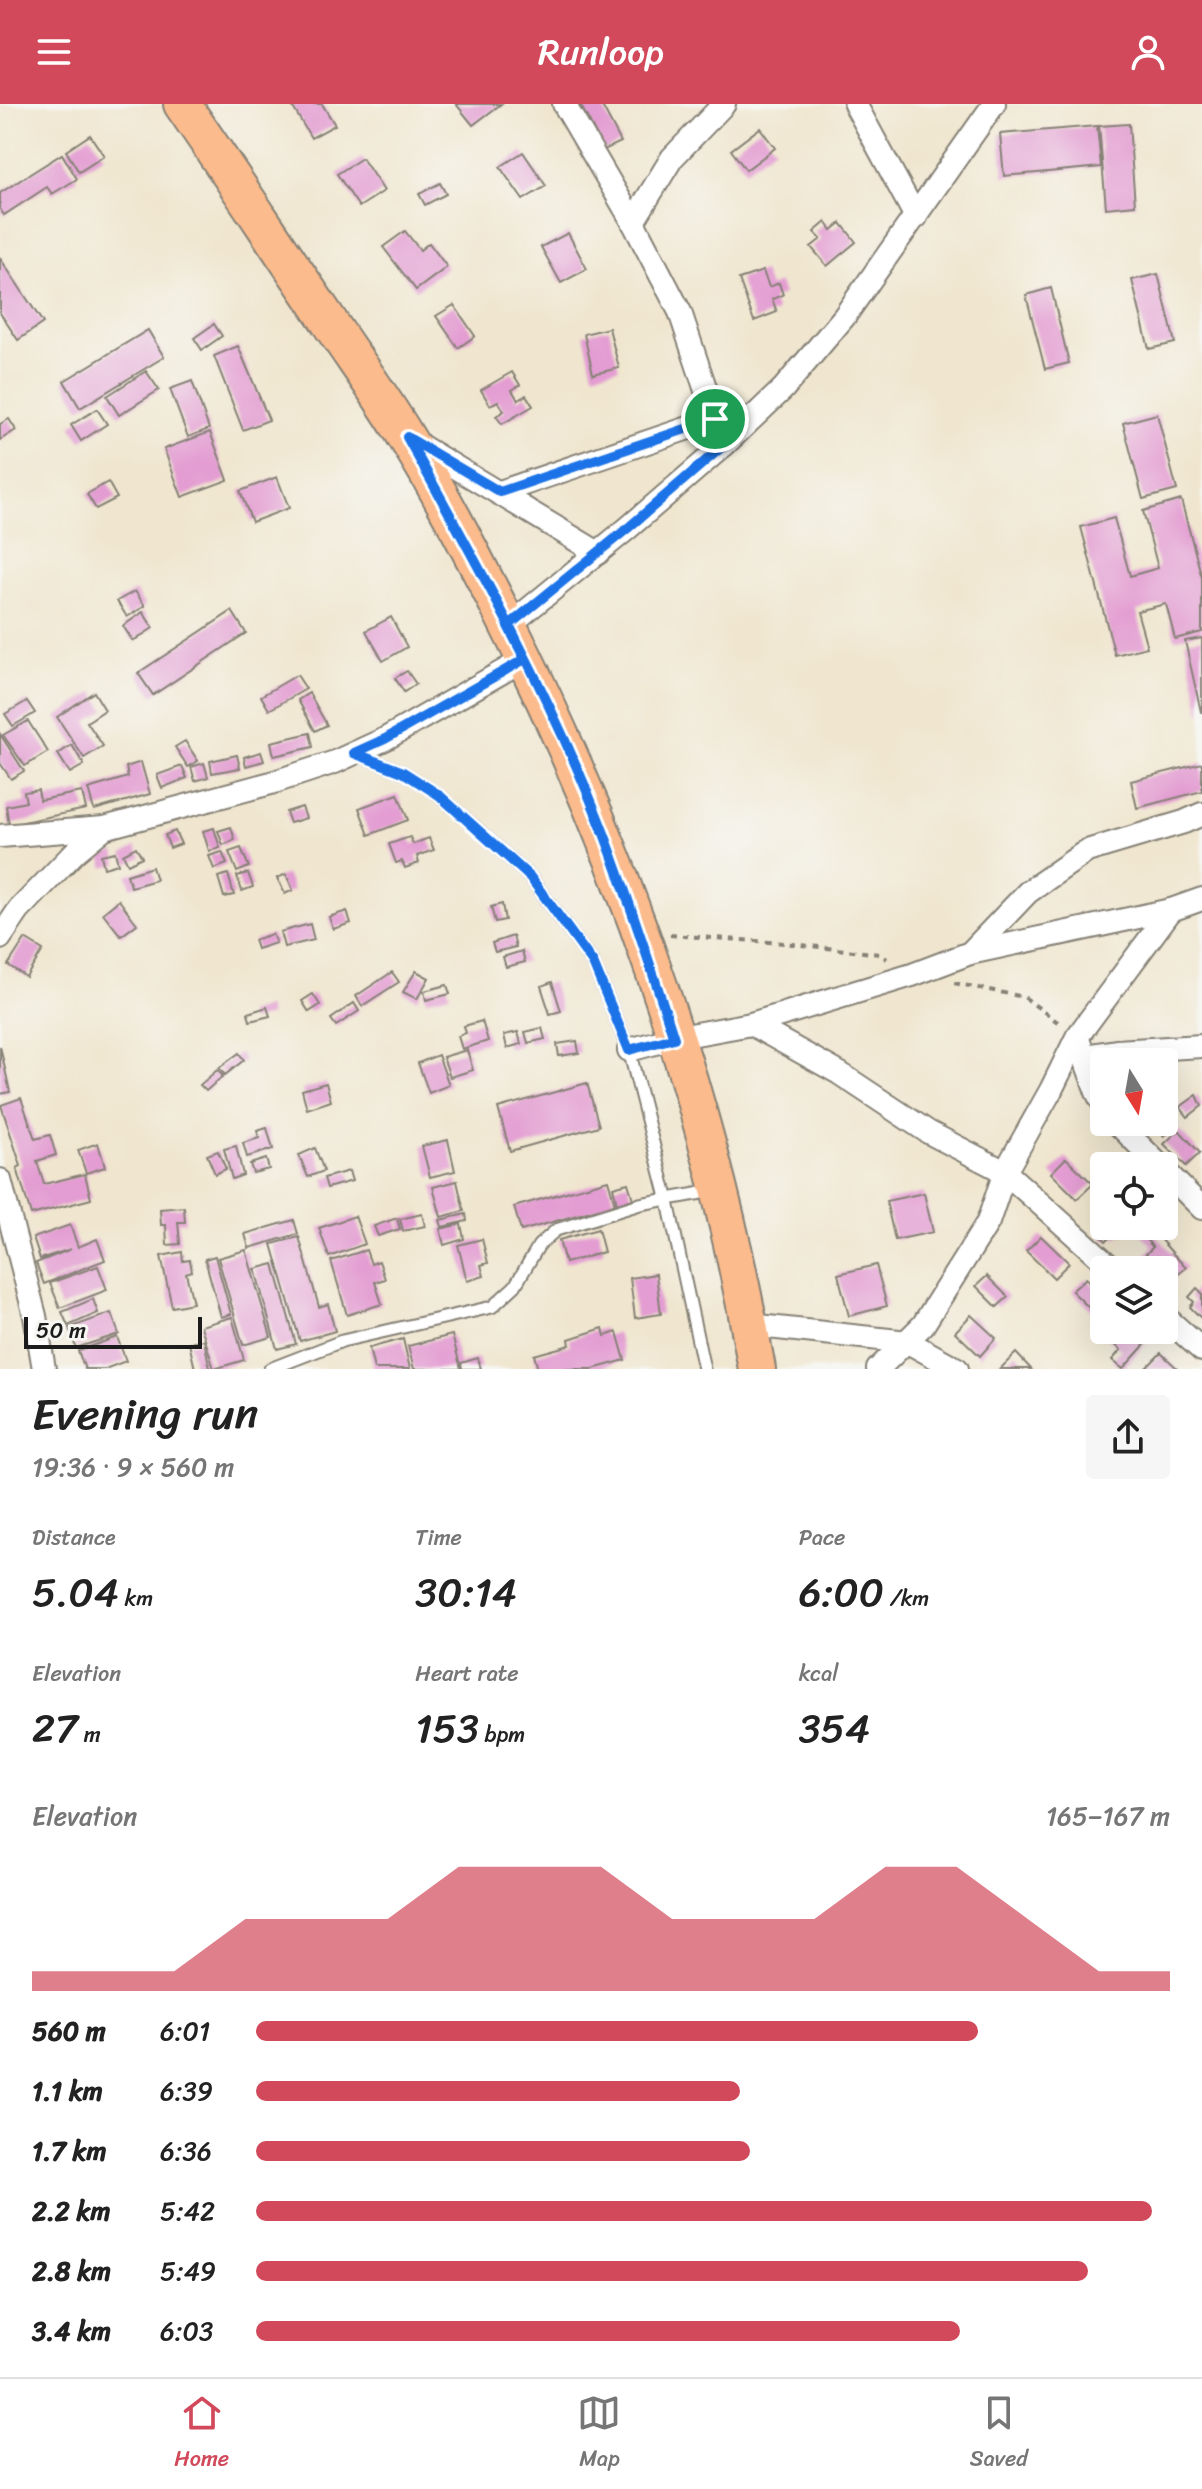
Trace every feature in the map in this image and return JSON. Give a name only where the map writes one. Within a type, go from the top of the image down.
[{"type":"main road","points":[[182,104],[407,437],[471,551],[525,659],[604,834],[674,1038],[739,1271],[757,1369]]},
{"type":"street","points":[[564,104],[633,222],[680,312],[724,445]]},
{"type":"street","points":[[633,222],[672,158],[724,104]]},
{"type":"street","points":[[855,104],[916,217]]},
{"type":"street","points":[[508,626],[724,445],[783,389],[844,317],[991,105]]},
{"type":"street","points":[[500,492],[715,419]]},
{"type":"street","points":[[407,437],[598,553]]},
{"type":"street","points":[[0,836],[104,828],[271,783],[385,739],[525,659]]},
{"type":"street","points":[[970,953],[1028,892],[1087,851],[1196,821]]},
{"type":"street","points":[[0,938],[19,910],[75,852],[104,828]]},
{"type":"street","points":[[629,1050],[751,1024],[912,975],[970,953],[1171,910],[1202,899]]},
{"type":"street","points":[[878,1369],[923,1325],[988,1222],[1005,1172],[1051,1090],[1171,910]]},
{"type":"street","points":[[751,1024],[839,1073],[928,1132],[1005,1172],[1098,1256]]},
{"type":"street","points":[[1081,1046],[1116,1051],[1202,1046]]},
{"type":"street","points":[[1081,1046],[1090,1069]]},
{"type":"street","points":[[1130,1136],[1146,1152]]},
{"type":"street","points":[[0,1180],[29,1291],[44,1369]]},
{"type":"street","points":[[1178,1184],[1202,1208]]},
{"type":"street","points":[[750,1325],[908,1342],[957,1369]]},
{"type":"street","points":[[1178,1329],[1202,1350]]},
{"type":"lane","points":[[354,753],[403,772],[439,795],[530,877],[593,963],[629,1050],[667,1197],[704,1369]]},
{"type":"lane","points":[[270,1369],[342,1341],[492,1307],[515,1286],[539,1245],[556,1230],[667,1197],[718,1190]]},
{"type":"building","points":[[291,104],[322,104],[335,125],[311,138]]},
{"type":"building","points":[[456,104],[501,104],[473,125]]},
{"type":"building","points":[[580,104],[601,104],[621,142],[604,150]]},
{"type":"building","points":[[1129,124],[1135,205],[1106,208],[1099,126]]},
{"type":"building","points":[[1097,126],[1101,167],[1004,176],[1000,134]]},
{"type":"building","points":[[760,128],[775,148],[746,170],[731,150]]},
{"type":"building","points":[[90,135],[104,156],[79,172],[66,151]]},
{"type":"building","points":[[523,152],[546,186],[523,200],[500,167]]},
{"type":"building","points":[[62,154],[77,179],[52,194],[47,187],[4,215],[0,209],[0,193]]},
{"type":"building","points":[[362,158],[384,191],[359,207],[337,174]]},
{"type":"building","points":[[440,183],[446,194],[425,205],[419,194]]},
{"type":"building","points":[[826,222],[832,230],[841,223],[856,242],[827,266],[811,247],[821,239],[814,232]]},
{"type":"building","points":[[405,231],[420,250],[429,243],[447,267],[416,290],[383,247]]},
{"type":"building","points":[[568,233],[587,269],[561,283],[541,247]]},
{"type":"building","points":[[0,258],[43,323],[18,340],[0,313]]},
{"type":"building","points":[[763,271],[769,287],[779,283],[783,295],[772,299],[777,312],[754,321],[739,279]]},
{"type":"building","points":[[1158,274],[1175,343],[1149,349],[1132,280]]},
{"type":"building","points":[[1051,288],[1069,363],[1045,369],[1026,295]]},
{"type":"building","points":[[454,305],[475,336],[458,348],[436,316]]},
{"type":"building","points":[[214,324],[222,336],[202,350],[194,338]]},
{"type":"building","points":[[609,328],[619,368],[593,374],[584,334]]},
{"type":"building","points":[[148,330],[164,357],[80,408],[64,381]]},
{"type":"building","points":[[238,346],[269,420],[243,430],[214,356]]},
{"type":"building","points":[[146,371],[159,390],[119,415],[107,396]]},
{"type":"building","points":[[512,372],[520,385],[512,390],[518,400],[526,395],[533,406],[502,424],[496,416],[504,411],[498,401],[490,405],[481,390]]},
{"type":"building","points":[[192,381],[209,429],[188,437],[170,389]]},
{"type":"building","points":[[97,409],[107,424],[81,441],[71,425]]},
{"type":"building","points":[[1157,414],[1177,490],[1143,499],[1123,423]]},
{"type":"building","points":[[9,419],[16,430],[0,440],[0,424]]},
{"type":"building","points":[[210,432],[228,480],[182,497],[164,449]]},
{"type":"building","points":[[277,477],[289,508],[252,522],[240,491]]},
{"type":"building","points":[[108,482],[117,498],[96,509],[87,494]]},
{"type":"building","points":[[1181,500],[1202,578],[1202,632],[1175,639],[1166,604],[1137,611],[1147,647],[1115,655],[1081,527],[1114,518],[1130,576],[1158,568],[1143,511]]},
{"type":"building","points":[[135,591],[145,606],[127,617],[117,601]]},
{"type":"building","points":[[232,611],[246,633],[153,695],[138,673]]},
{"type":"building","points":[[143,612],[153,628],[133,641],[123,626]]},
{"type":"building","points":[[391,617],[407,647],[383,661],[366,631]]},
{"type":"building","points":[[1202,638],[1202,712],[1201,712],[1185,641]]},
{"type":"building","points":[[407,671],[416,684],[404,692],[395,678]]},
{"type":"building","points":[[297,675],[306,689],[269,710],[261,696]]},
{"type":"building","points":[[94,692],[105,710],[87,722],[103,746],[84,758],[57,717]]},
{"type":"building","points":[[309,693],[327,725],[315,731],[298,700]]},
{"type":"building","points":[[27,701],[35,713],[13,726],[5,714]]},
{"type":"building","points":[[28,721],[48,752],[25,766],[3,735]]},
{"type":"building","points":[[310,733],[313,747],[274,756],[271,742]]},
{"type":"building","points":[[0,734],[24,771],[11,779],[0,763]]},
{"type":"building","points":[[185,741],[198,761],[188,767],[175,747]]},
{"type":"building","points":[[72,745],[84,765],[70,773],[58,754]]},
{"type":"building","points":[[261,752],[264,761],[246,766],[244,757]]},
{"type":"building","points":[[237,755],[240,768],[212,773],[210,761]]},
{"type":"building","points":[[141,762],[150,794],[94,810],[88,789],[128,777],[126,767]]},
{"type":"building","points":[[204,763],[208,777],[195,781],[191,767]]},
{"type":"building","points":[[1202,763],[1202,791],[1137,808],[1131,781]]},
{"type":"building","points":[[182,766],[187,778],[162,788],[157,775]]},
{"type":"building","points":[[38,790],[40,800],[82,792],[86,809],[9,825],[6,806],[26,802],[24,792]]},
{"type":"building","points":[[398,794],[408,820],[369,835],[359,808]]},
{"type":"building","points":[[302,807],[306,818],[290,823],[286,812]]},
{"type":"building","points":[[231,827],[235,840],[223,845],[218,831]]},
{"type":"building","points":[[214,828],[220,848],[209,851],[203,831]]},
{"type":"building","points":[[175,831],[181,844],[170,848],[165,835]]},
{"type":"building","points":[[410,837],[413,844],[429,838],[434,850],[417,856],[419,863],[405,868],[402,861],[396,863],[389,844]]},
{"type":"building","points":[[136,847],[142,857],[128,864],[123,854]]},
{"type":"building","points":[[241,848],[249,867],[237,872],[229,852]]},
{"type":"building","points":[[115,852],[118,864],[104,868],[101,855]]},
{"type":"building","points":[[222,852],[227,864],[214,869],[209,856]]},
{"type":"building","points":[[152,867],[156,880],[131,887],[127,875]]},
{"type":"building","points":[[248,873],[253,887],[242,891],[237,876]]},
{"type":"building","points":[[228,874],[234,895],[224,897],[218,877]]},
{"type":"building","points":[[286,874],[293,890],[285,894],[277,878]]},
{"type":"building","points":[[119,900],[137,924],[121,936],[103,913]]},
{"type":"building","points":[[502,904],[505,920],[495,922],[491,907]]},
{"type":"building","points":[[347,911],[351,923],[333,929],[329,917]]},
{"type":"building","points":[[310,924],[314,940],[284,947],[280,932]]},
{"type":"building","points":[[272,934],[276,943],[257,949],[254,940]]},
{"type":"building","points":[[513,936],[516,947],[495,952],[492,943]]},
{"type":"building","points":[[25,939],[43,950],[26,977],[8,965]]},
{"type":"building","points":[[522,951],[525,962],[506,967],[503,957]]},
{"type":"building","points":[[416,971],[429,978],[417,999],[403,992]]},
{"type":"building","points":[[392,972],[399,982],[362,1006],[356,996]]},
{"type":"building","points":[[552,982],[561,1011],[550,1014],[541,986]]},
{"type":"building","points":[[447,985],[450,994],[426,1000],[424,991]]},
{"type":"building","points":[[313,994],[320,1005],[309,1012],[302,1001]]},
{"type":"building","points":[[354,1003],[359,1011],[336,1026],[331,1019]]},
{"type":"building","points":[[267,1007],[270,1016],[250,1021],[248,1013]]},
{"type":"building","points":[[482,1021],[488,1041],[462,1049],[458,1036],[466,1033],[464,1026]]},
{"type":"building","points":[[542,1028],[545,1039],[528,1043],[525,1032]]},
{"type":"building","points":[[518,1032],[521,1044],[507,1048],[504,1035]]},
{"type":"building","points":[[577,1041],[579,1053],[559,1056],[557,1044]]},
{"type":"building","points":[[0,1046],[10,1092],[0,1094]]},
{"type":"building","points":[[467,1050],[473,1070],[450,1077],[443,1057]]},
{"type":"building","points":[[239,1053],[244,1060],[225,1075],[219,1068]]},
{"type":"building","points":[[438,1055],[449,1085],[429,1093],[418,1063]]},
{"type":"building","points":[[217,1070],[223,1076],[206,1091],[200,1085]]},
{"type":"building","points":[[326,1083],[331,1101],[307,1109],[302,1090]]},
{"type":"building","points":[[587,1083],[599,1126],[510,1151],[498,1108]]},
{"type":"building","points":[[1197,1095],[1202,1106],[1188,1117],[1180,1107]]},
{"type":"building","points":[[21,1098],[35,1139],[50,1135],[56,1155],[37,1161],[44,1184],[85,1174],[91,1199],[31,1215],[17,1168],[21,1166],[1,1105]]},
{"type":"building","points":[[267,1128],[273,1149],[247,1157],[243,1143],[259,1138],[257,1131]]},
{"type":"building","points":[[1178,1131],[1200,1153],[1186,1166],[1178,1158],[1178,1152],[1172,1152],[1164,1144],[1173,1136],[1178,1136]]},
{"type":"building","points":[[448,1140],[455,1171],[430,1177],[422,1146]]},
{"type":"building","points":[[98,1143],[105,1167],[86,1173],[78,1150]]},
{"type":"building","points":[[236,1146],[243,1175],[232,1179],[224,1149]]},
{"type":"building","points":[[315,1148],[324,1171],[308,1177],[299,1155]]},
{"type":"building","points":[[218,1151],[226,1169],[215,1174],[207,1155]]},
{"type":"building","points":[[1066,1158],[1090,1181],[1090,1187],[1077,1199],[1051,1173]]},
{"type":"building","points":[[266,1159],[269,1169],[253,1173],[250,1164]]},
{"type":"building","points":[[349,1171],[352,1181],[327,1188],[324,1178]]},
{"type":"building","points":[[608,1180],[615,1204],[521,1231],[514,1207]]},
{"type":"building","points":[[457,1181],[464,1211],[441,1217],[433,1187]]},
{"type":"building","points":[[628,1183],[633,1199],[617,1204],[613,1187]]},
{"type":"building","points":[[924,1193],[933,1232],[895,1240],[886,1201]]},
{"type":"building","points":[[184,1207],[185,1222],[178,1222],[180,1244],[167,1245],[166,1225],[161,1225],[160,1209]]},
{"type":"building","points":[[422,1214],[425,1226],[403,1231],[400,1219]]},
{"type":"building","points":[[466,1214],[467,1221],[442,1227],[440,1220]]},
{"type":"building","points":[[355,1216],[365,1244],[329,1257],[319,1228]]},
{"type":"building","points":[[397,1218],[400,1229],[378,1236],[374,1226]]},
{"type":"building","points":[[294,1220],[298,1234],[249,1248],[245,1234]]},
{"type":"building","points":[[461,1224],[464,1239],[444,1245],[440,1229]]},
{"type":"building","points":[[70,1225],[78,1247],[97,1239],[105,1260],[44,1284],[36,1263],[71,1249],[40,1259],[33,1238]]},
{"type":"building","points":[[598,1229],[604,1252],[565,1263],[559,1240]]},
{"type":"building","points":[[1041,1236],[1069,1263],[1054,1278],[1026,1251]]},
{"type":"building","points":[[299,1237],[319,1307],[328,1304],[335,1331],[300,1341],[272,1244]]},
{"type":"building","points":[[482,1239],[488,1263],[481,1265],[484,1276],[467,1281],[458,1245]]},
{"type":"building","points":[[1147,1240],[1161,1240],[1175,1256],[1144,1256],[1153,1247]]},
{"type":"building","points":[[246,1250],[271,1337],[243,1345],[218,1258]]},
{"type":"building","points":[[366,1250],[371,1264],[379,1261],[385,1279],[375,1282],[382,1304],[347,1315],[331,1261]]},
{"type":"building","points":[[182,1252],[183,1261],[190,1260],[192,1271],[186,1273],[193,1303],[172,1307],[161,1256]]},
{"type":"building","points":[[215,1256],[231,1314],[221,1317],[205,1259]]},
{"type":"building","points":[[1178,1259],[1186,1268],[1178,1275]]},
{"type":"building","points":[[274,1264],[296,1344],[277,1349],[255,1269]]},
{"type":"building","points":[[876,1265],[887,1306],[849,1316],[838,1274]]},
{"type":"building","points":[[98,1266],[107,1290],[60,1308],[50,1283]]},
{"type":"building","points":[[656,1274],[661,1314],[635,1318],[630,1278]]},
{"type":"building","points":[[987,1276],[1008,1297],[997,1307],[976,1286]]},
{"type":"building","points":[[1086,1278],[1090,1282],[1090,1309],[1072,1291]]},
{"type":"building","points":[[1197,1288],[1202,1293],[1202,1319],[1190,1307],[1194,1302],[1189,1297]]},
{"type":"building","points":[[93,1299],[98,1313],[68,1326],[62,1312]]},
{"type":"building","points":[[111,1313],[119,1334],[76,1348],[69,1328]]},
{"type":"building","points":[[971,1315],[996,1338],[980,1356],[955,1332]]},
{"type":"building","points":[[232,1317],[244,1360],[214,1369],[201,1326]]},
{"type":"building","points":[[603,1328],[605,1336],[617,1332],[625,1360],[593,1369],[538,1369],[534,1355],[570,1345],[569,1339]]},
{"type":"building","points":[[452,1335],[461,1369],[414,1369],[408,1346]]},
{"type":"building","points":[[117,1337],[126,1361],[105,1369],[85,1369],[78,1351]]},
{"type":"building","points":[[403,1339],[410,1369],[374,1369],[369,1348]]},
{"type":"building","points":[[204,1340],[210,1369],[195,1369],[189,1343]]},
{"type":"building","points":[[1114,1344],[1145,1344],[1123,1369],[1112,1360],[1121,1350]]},
{"type":"building","points":[[1016,1353],[1031,1369],[1000,1369]]},
{"type":"building","points":[[1161,1353],[1178,1369],[1145,1369]]},
{"type":"building","points":[[478,1358],[481,1369],[462,1369],[461,1363]]},
{"type":"route","points":[[715,419],[500,492],[407,437],[471,551],[508,626],[525,659],[604,834],[674,1038],[629,1050],[593,963],[530,877],[439,795],[403,772],[354,753],[385,739],[525,659],[508,626],[724,445],[715,419]]}]
